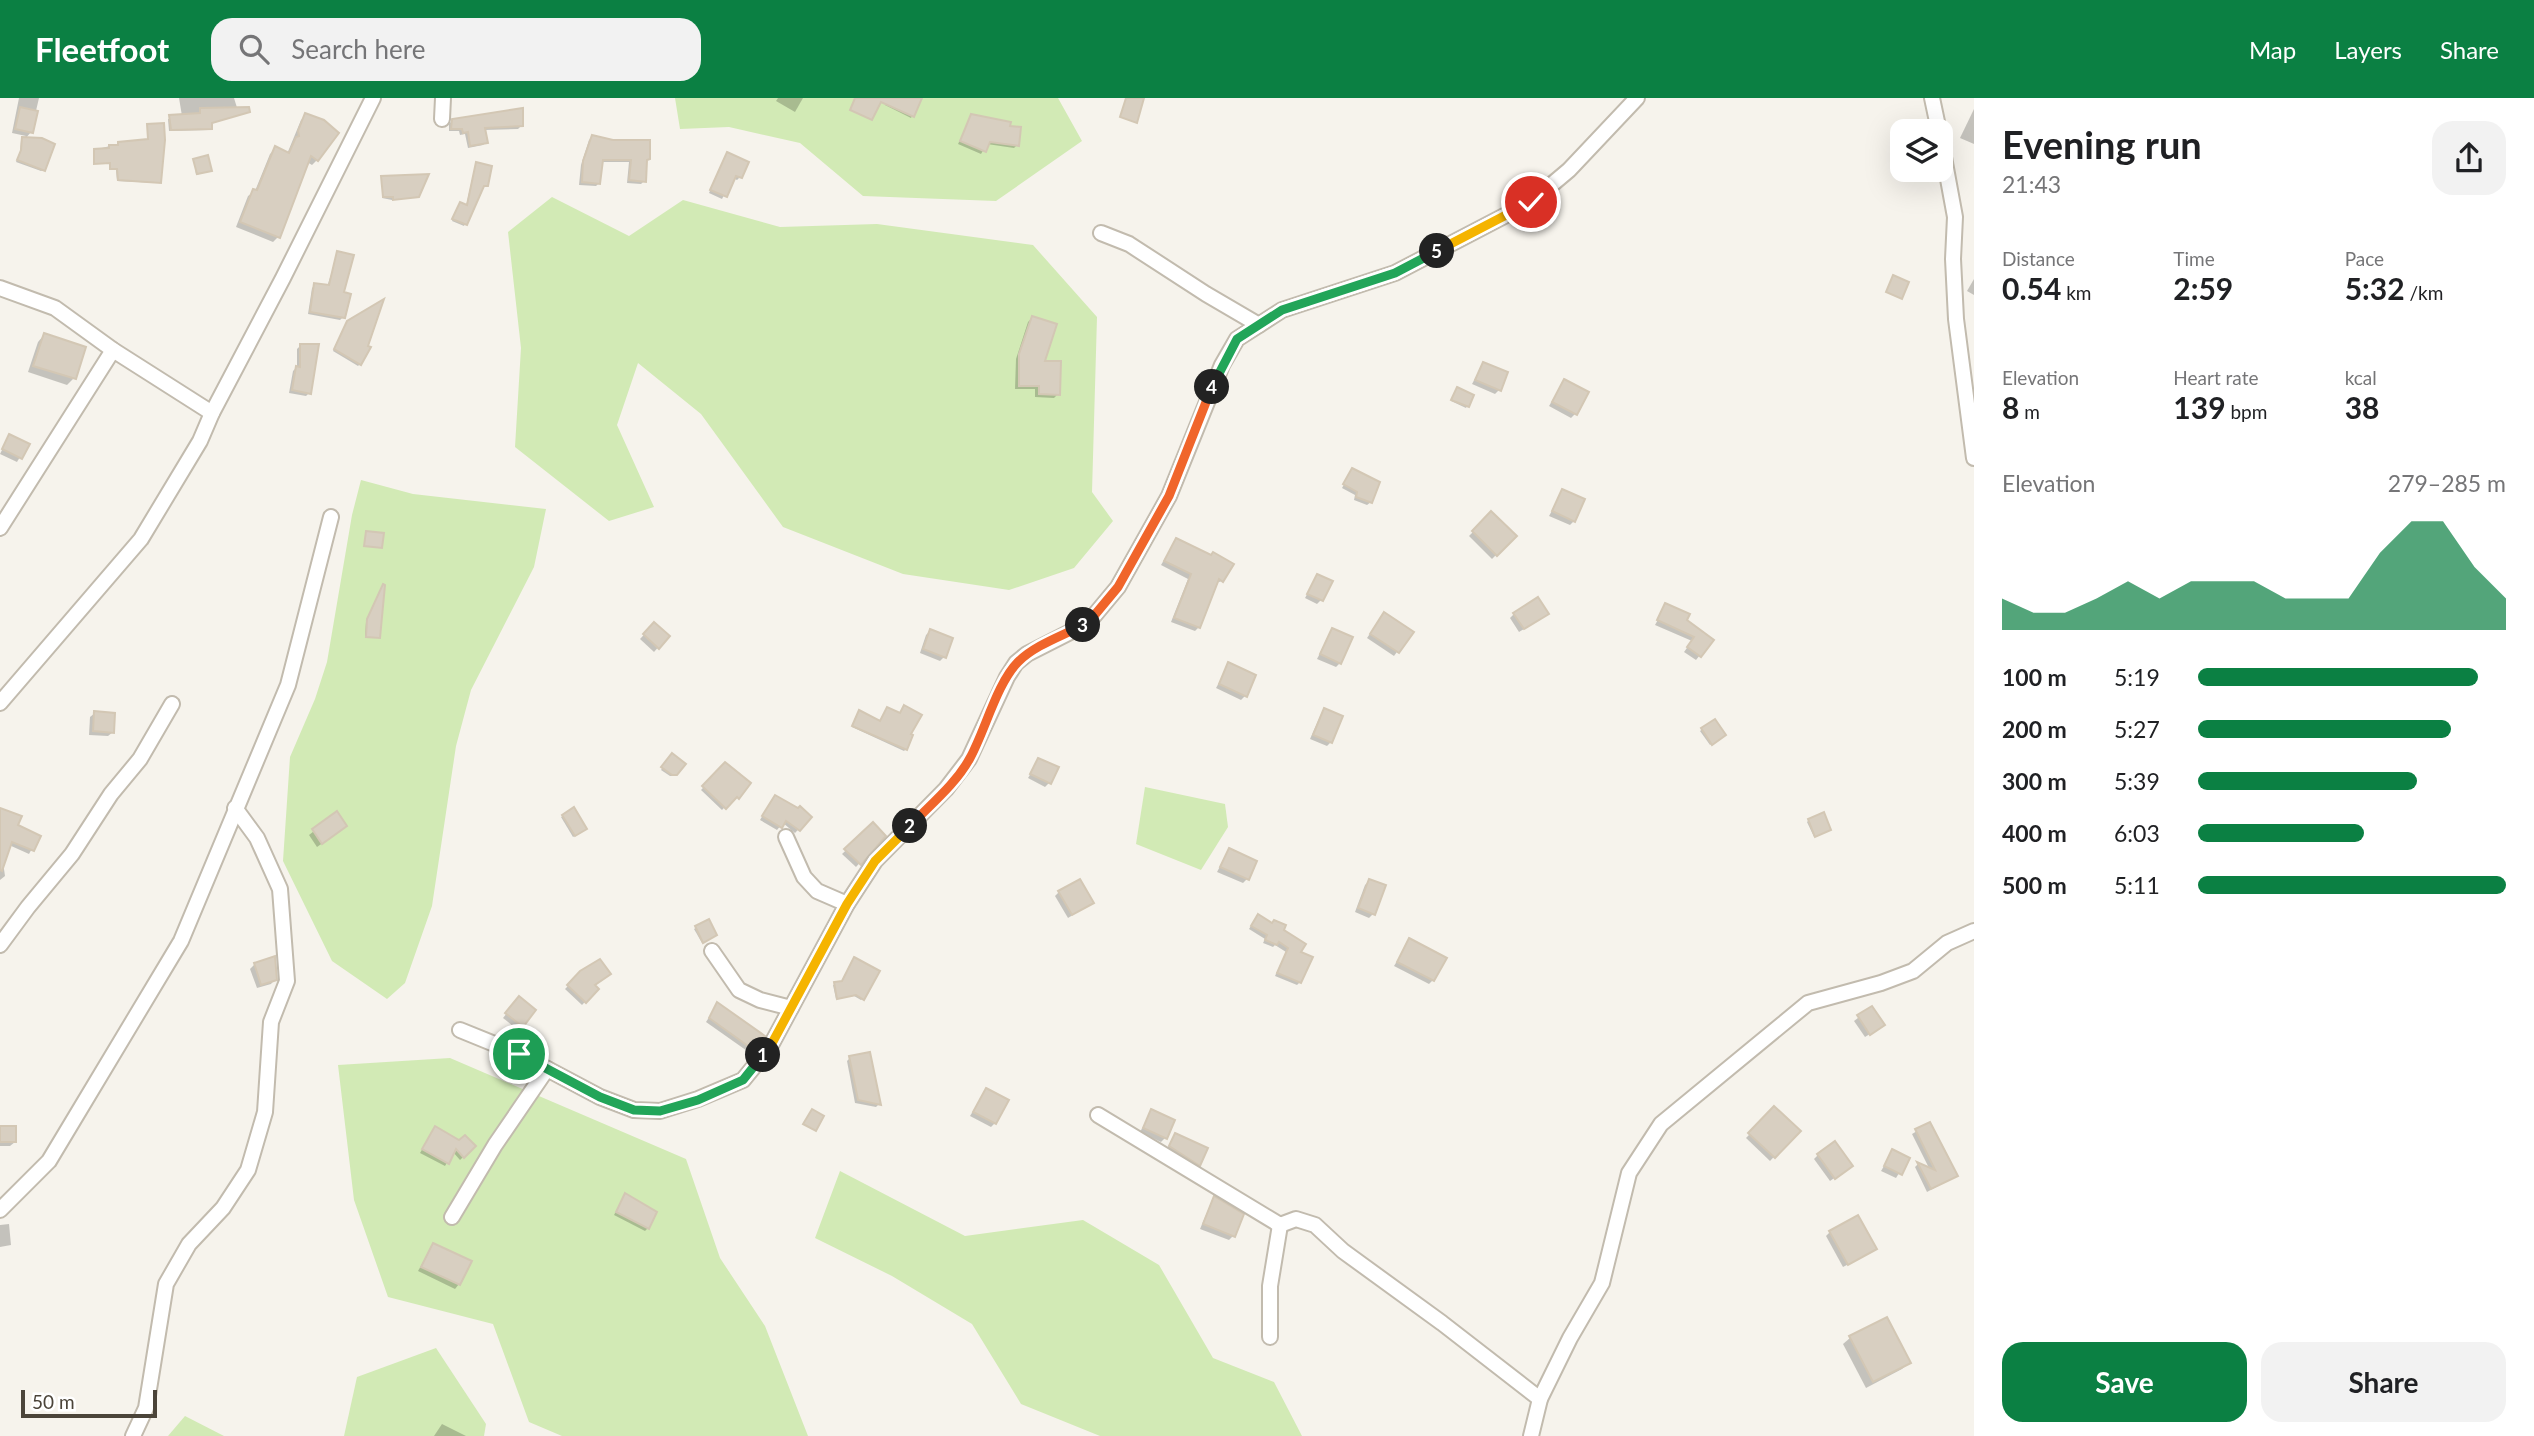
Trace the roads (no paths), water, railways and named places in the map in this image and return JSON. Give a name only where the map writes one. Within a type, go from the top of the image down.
[{"type":"street","points":[[0,703],[141,539],[200,441],[373,98]]},
{"type":"street","points":[[442,119],[443,98]]},
{"type":"street","points":[[460,1030],[519,1054],[600,1097],[634,1110],[660,1111],[698,1100],[743,1080],[770,1047],[847,904],[875,861],[946,789],[970,760],[1007,677],[1016,663],[1027,654],[1088,623],[1118,587],[1169,496],[1222,365],[1237,339],[1282,310],[1395,273],[1531,202],[1569,170],[1637,98]]},
{"type":"street","points":[[1932,98],[1936,119]]},
{"type":"street","points":[[1949,182],[1955,217],[1953,259],[1956,319],[1974,458]]},
{"type":"street","points":[[1101,233],[1129,244],[1259,325]]},
{"type":"street","points":[[0,288],[55,308],[113,350],[212,413]]},
{"type":"street","points":[[0,528],[113,350]]},
{"type":"street","points":[[0,1210],[49,1161],[181,941],[288,685],[331,517]]},
{"type":"street","points":[[0,945],[27,907],[72,854],[111,794],[140,759],[172,704]]},
{"type":"street","points":[[133,1436],[146,1409],[166,1284],[189,1244],[223,1208],[248,1170],[265,1112],[271,1022],[287,981],[280,889],[257,838],[235,808]]},
{"type":"street","points":[[786,837],[804,877],[817,891],[847,904]]},
{"type":"street","points":[[1531,1436],[1540,1399],[1570,1338],[1602,1283],[1629,1173],[1661,1124],[1808,1003],[1881,983],[1913,971],[1947,943],[1974,931]]},
{"type":"street","points":[[712,951],[739,990],[760,1000],[791,1008]]},
{"type":"street","points":[[452,1217],[495,1145],[547,1069]]},
{"type":"street","points":[[1098,1115],[1280,1224],[1296,1219],[1315,1225],[1343,1251],[1540,1399]]},
{"type":"street","points":[[1270,1337],[1270,1286],[1280,1224]]}]
